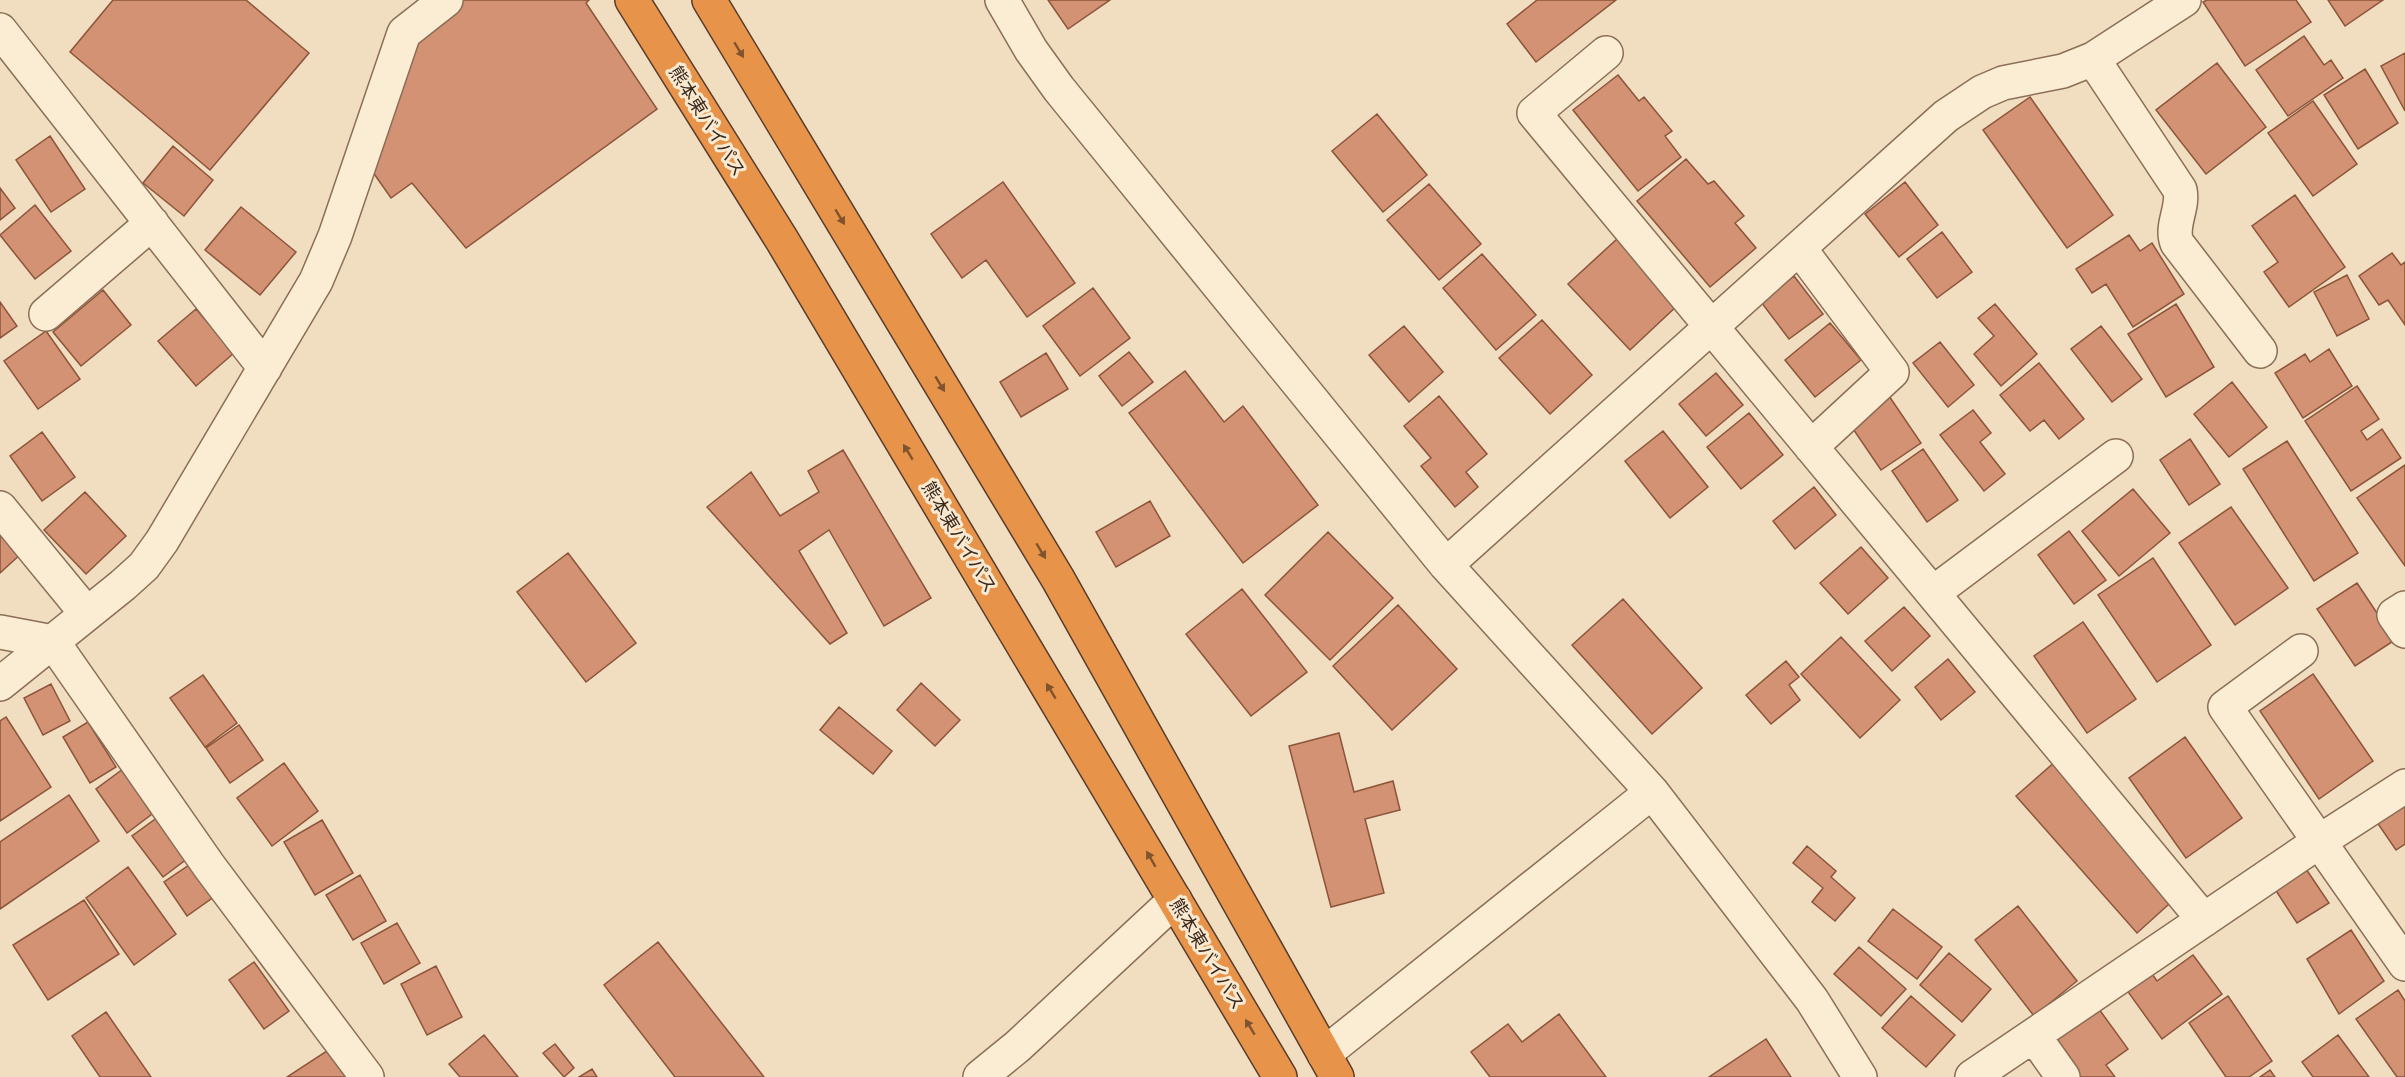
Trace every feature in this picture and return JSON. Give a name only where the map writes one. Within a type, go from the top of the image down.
[{"type":"highway","name":"熊本東バイパス","points":[[632,0],[782,240],[1280,1077]]},
{"type":"highway","points":[[709,0],[1058,579],[1330,1066]]},
{"type":"street","points":[[0,684],[123,585],[144,566],[162,541],[316,280],[335,236],[404,33],[446,0]]},
{"type":"street","points":[[1002,0],[1031,50],[1059,89],[1446,565],[1652,792],[1812,1000],[1860,1077]]},
{"type":"street","points":[[1446,565],[1946,116],[1982,92],[2003,83],[2062,71],[2093,59],[2184,0]]},
{"type":"street","points":[[0,30],[266,368]]},
{"type":"street","points":[[1606,53],[1534,113],[2204,920]]},
{"type":"street","points":[[2093,59],[2180,190],[2181,204],[2175,237],[2177,243],[2260,351]]},
{"type":"street","points":[[46,314],[152,223]]},
{"type":"street","points":[[1800,249],[1892,372],[1812,447]]},
{"type":"street","points":[[1933,592],[2116,456]]},
{"type":"street","points":[[0,508],[87,614]]},
{"type":"street","points":[[2405,608],[2394,615],[2405,632]]},
{"type":"street","points":[[0,632],[53,642],[209,866],[367,1077]]},
{"type":"street","points":[[2301,651],[2225,707],[2405,964]]},
{"type":"street","points":[[1972,1077],[2405,786]]},
{"type":"street","points":[[1330,1066],[1652,792]]},
{"type":"street","points":[[980,1077],[1018,1046],[1175,900]]},
{"type":"street","points":[[2034,1036],[2063,1077]]},
{"type":"building","points":[[113,0],[246,0],[309,53],[210,170],[70,52]]},
{"type":"building","points":[[420,0],[589,0],[586,3],[657,109],[466,248],[412,183],[391,198],[370,168]]},
{"type":"building","points":[[1048,0],[1110,0],[1068,29]]},
{"type":"building","points":[[1537,0],[1616,0],[1536,62],[1507,24]]},
{"type":"building","points":[[2207,0],[2296,0],[2311,22],[2245,66],[2203,2]]},
{"type":"building","points":[[2328,0],[2383,0],[2345,26]]},
{"type":"building","points":[[2304,36],[2324,65],[2331,60],[2343,78],[2288,116],[2256,70]]},
{"type":"building","points":[[2405,53],[2405,111],[2381,66]]},
{"type":"building","points":[[2217,63],[2266,127],[2206,174],[2156,110]]},
{"type":"building","points":[[2365,69],[2398,123],[2358,149],[2324,95]]},
{"type":"building","points":[[1618,75],[1639,101],[1644,97],[1672,131],[1665,136],[1681,157],[1638,191],[1573,110]]},
{"type":"building","points":[[2030,97],[2113,215],[2067,248],[1983,130]]},
{"type":"building","points":[[2313,101],[2357,164],[2313,196],[2268,133]]},
{"type":"building","points":[[1377,114],[1427,175],[1383,212],[1332,151]]},
{"type":"building","points":[[50,136],[85,189],[51,212],[16,160]]},
{"type":"building","points":[[173,146],[213,180],[184,216],[143,183]]},
{"type":"building","points":[[1686,159],[1708,184],[1714,181],[1744,216],[1735,223],[1756,248],[1710,287],[1637,201]]},
{"type":"building","points":[[1003,182],[1075,283],[1027,317],[986,260],[962,278],[931,234]]},
{"type":"building","points":[[1905,182],[1938,225],[1899,257],[1865,214]]},
{"type":"building","points":[[1429,184],[1481,244],[1439,280],[1387,220]]},
{"type":"building","points":[[0,188],[15,208],[0,220]]},
{"type":"building","points":[[2295,195],[2345,267],[2289,307],[2264,272],[2278,262],[2252,226]]},
{"type":"building","points":[[35,205],[71,251],[35,279],[0,235]]},
{"type":"building","points":[[241,207],[296,252],[260,295],[205,250]]},
{"type":"building","points":[[1942,232],[1972,272],[1937,298],[1907,259]]},
{"type":"building","points":[[2129,235],[2140,251],[2152,243],[2184,294],[2133,327],[2106,284],[2092,293],[2076,269]]},
{"type":"building","points":[[1618,238],[1679,304],[1630,350],[1568,284]]},
{"type":"building","points":[[2392,253],[2401,265],[2405,262],[2405,325],[2388,300],[2379,305],[2359,276]]},
{"type":"building","points":[[1482,254],[1536,315],[1496,350],[1443,288]]},
{"type":"building","points":[[2347,275],[2369,319],[2337,336],[2314,292]]},
{"type":"building","points":[[1794,276],[1823,314],[1789,339],[1761,302]]},
{"type":"building","points":[[1093,288],[1130,338],[1080,376],[1043,326]]},
{"type":"building","points":[[103,290],[131,325],[81,366],[53,332]]},
{"type":"building","points":[[0,302],[17,326],[0,338]]},
{"type":"building","points":[[1995,304],[2037,354],[2001,386],[1974,354],[1994,336],[1978,318]]},
{"type":"building","points":[[2176,304],[2214,367],[2166,397],[2128,334]]},
{"type":"building","points":[[196,309],[234,353],[196,386],[158,341]]},
{"type":"building","points":[[1542,320],[1592,375],[1550,414],[1499,358]]},
{"type":"building","points":[[1830,323],[1861,360],[1815,397],[1785,360]]},
{"type":"building","points":[[1404,326],[1443,372],[1409,402],[1369,355]]},
{"type":"building","points":[[2101,326],[2142,379],[2112,402],[2071,349]]},
{"type":"building","points":[[46,331],[80,379],[38,409],[4,361]]},
{"type":"building","points":[[1940,342],[1974,385],[1948,407],[1913,363]]},
{"type":"building","points":[[2329,349],[2352,386],[2303,418],[2275,373],[2305,354],[2310,362]]},
{"type":"building","points":[[1129,352],[1153,382],[1122,406],[1099,376]]},
{"type":"building","points":[[1046,353],[1068,389],[1021,417],[1000,382]]},
{"type":"building","points":[[2039,363],[2084,419],[2059,439],[2044,420],[2030,431],[2000,395]]},
{"type":"building","points":[[1185,371],[1224,422],[1243,406],[1318,505],[1243,563],[1129,413]]},
{"type":"building","points":[[1716,373],[1743,405],[1706,436],[1679,404]]},
{"type":"building","points":[[2232,382],[2267,427],[2229,457],[2194,414]]},
{"type":"building","points":[[2357,386],[2379,419],[2361,431],[2367,440],[2382,429],[2401,458],[2351,491],[2305,421]]},
{"type":"building","points":[[1439,396],[1487,454],[1466,472],[1478,487],[1455,507],[1421,466],[1431,458],[1404,426]]},
{"type":"building","points":[[1889,396],[1921,443],[1881,470],[1849,423]]},
{"type":"building","points":[[1973,410],[1991,433],[1980,442],[2005,474],[1984,491],[1940,435]]},
{"type":"building","points":[[1749,413],[1783,455],[1741,489],[1707,447]]},
{"type":"building","points":[[1663,431],[1708,487],[1670,518],[1625,461]]},
{"type":"building","points":[[42,432],[75,477],[42,501],[10,456]]},
{"type":"building","points":[[2190,439],[2220,484],[2189,505],[2160,460]]},
{"type":"building","points":[[2287,441],[2358,553],[2314,581],[2243,469]]},
{"type":"building","points":[[1923,449],[1958,500],[1927,522],[1892,471]]},
{"type":"building","points":[[843,450],[931,598],[884,626],[829,530],[799,551],[847,633],[830,644],[707,507],[751,472],[780,516],[819,492],[808,471]]},
{"type":"building","points":[[2405,465],[2405,566],[2357,498]]},
{"type":"building","points":[[1814,487],[1836,515],[1795,549],[1773,521]]},
{"type":"building","points":[[2133,489],[2170,533],[2119,576],[2082,531]]},
{"type":"building","points":[[85,492],[126,536],[86,574],[44,530]]},
{"type":"building","points":[[1150,501],[1170,536],[1116,567],[1096,532]]},
{"type":"building","points":[[2231,507],[2288,588],[2235,625],[2179,543]]},
{"type":"building","points":[[0,527],[23,552],[0,573]]},
{"type":"building","points":[[2069,531],[2106,580],[2074,604],[2038,555]]},
{"type":"building","points":[[1328,532],[1393,598],[1330,660],[1265,595]]},
{"type":"building","points":[[1861,547],[1888,578],[1848,614],[1820,583]]},
{"type":"building","points":[[568,553],[636,643],[586,682],[517,592]]},
{"type":"building","points":[[2153,558],[2211,645],[2157,682],[2098,595]]},
{"type":"building","points":[[2357,583],[2395,640],[2355,666],[2317,609]]},
{"type":"building","points":[[1242,589],[1307,672],[1251,716],[1186,634]]},
{"type":"building","points":[[1623,599],[1702,688],[1652,734],[1572,645]]},
{"type":"building","points":[[1398,605],[1457,669],[1392,730],[1333,666]]},
{"type":"building","points":[[1904,607],[1930,636],[1892,671],[1865,641]]},
{"type":"building","points":[[2083,622],[2136,699],[2087,733],[2034,656]]},
{"type":"building","points":[[1841,637],[1900,700],[1860,738],[1801,674]]},
{"type":"building","points":[[1948,659],[1975,692],[1941,720],[1915,687]]},
{"type":"building","points":[[1786,661],[1799,677],[1789,685],[1800,700],[1771,724],[1746,695]]},
{"type":"building","points":[[2313,674],[2373,761],[2319,799],[2260,711]]},
{"type":"building","points":[[203,675],[237,723],[205,747],[170,698]]},
{"type":"building","points":[[921,683],[960,720],[935,746],[897,710]]},
{"type":"building","points":[[51,684],[70,721],[43,735],[24,698]]},
{"type":"building","points":[[839,707],[892,751],[873,774],[820,730]]},
{"type":"building","points":[[6,717],[51,787],[0,821],[0,721]]},
{"type":"building","points":[[88,722],[116,767],[90,783],[63,737]]},
{"type":"building","points":[[239,725],[263,760],[230,783],[206,748]]},
{"type":"building","points":[[1339,733],[1354,792],[1393,781],[1400,810],[1365,819],[1384,893],[1331,907],[1289,746]]},
{"type":"building","points":[[2185,737],[2242,818],[2186,858],[2129,778]]},
{"type":"building","points":[[2057,760],[2178,896],[2137,933],[2016,796]]},
{"type":"building","points":[[284,763],[318,811],[272,846],[237,798]]},
{"type":"building","points":[[123,769],[152,814],[127,833],[96,789]]},
{"type":"building","points":[[69,795],[99,841],[0,909],[0,842]]},
{"type":"building","points":[[2405,797],[2405,844],[2396,850],[2372,815]]},
{"type":"building","points":[[158,817],[188,858],[163,877],[132,836]]},
{"type":"building","points":[[322,820],[353,873],[315,895],[284,842]]},
{"type":"building","points":[[1807,846],[1836,871],[1831,877],[1855,898],[1835,921],[1812,902],[1823,888],[1793,863]]},
{"type":"building","points":[[2300,860],[2329,903],[2297,923],[2269,880]]},
{"type":"building","points":[[195,861],[218,894],[187,916],[164,882]]},
{"type":"building","points":[[128,867],[176,934],[134,965],[86,898]]},
{"type":"building","points":[[360,875],[386,921],[353,940],[326,895]]},
{"type":"building","points":[[84,900],[119,954],[48,1000],[13,945]]},
{"type":"building","points":[[2018,906],[2077,981],[2034,1016],[1975,940]]},
{"type":"building","points":[[1893,909],[1942,947],[1917,979],[1868,941]]},
{"type":"building","points":[[397,923],[420,963],[384,984],[361,943]]},
{"type":"building","points":[[2351,930],[2384,981],[2339,1014],[2307,959]]},
{"type":"building","points":[[658,942],[764,1077],[675,1077],[604,985]]},
{"type":"building","points":[[1859,947],[1906,989],[1881,1016],[1834,974]]},
{"type":"building","points":[[1949,953],[1991,989],[1962,1022],[1920,985]]},
{"type":"building","points":[[2193,955],[2222,994],[2162,1039],[2126,989],[2150,971],[2157,981]]},
{"type":"building","points":[[254,962],[289,1011],[264,1029],[229,980]]},
{"type":"building","points":[[436,966],[462,1017],[427,1035],[401,984]]},
{"type":"building","points":[[2398,990],[2405,1001],[2405,1077],[2397,1077],[2356,1019]]},
{"type":"building","points":[[1911,996],[1955,1035],[1926,1067],[1882,1028]]},
{"type":"building","points":[[2228,996],[2272,1061],[2249,1077],[2226,1077],[2189,1023]]},
{"type":"building","points":[[2096,1005],[2128,1049],[2106,1065],[2115,1077],[2079,1077],[2051,1039]]},
{"type":"building","points":[[106,1012],[151,1077],[100,1077],[72,1036]]},
{"type":"building","points":[[1559,1014],[1606,1077],[1490,1077],[1471,1052],[1508,1024],[1522,1042]]},
{"type":"building","points":[[484,1035],[518,1077],[460,1077],[449,1064]]},
{"type":"building","points":[[2338,1035],[2369,1077],[2313,1077],[2302,1062]]},
{"type":"building","points":[[1766,1039],[1791,1077],[1709,1077]]},
{"type":"building","points":[[555,1044],[574,1068],[564,1077],[543,1053]]},
{"type":"building","points":[[336,1045],[357,1077],[287,1077]]},
{"type":"building","points":[[592,1069],[597,1077],[579,1077]]},
{"type":"building","points":[[2270,1070],[2275,1077],[2260,1077]]}]
